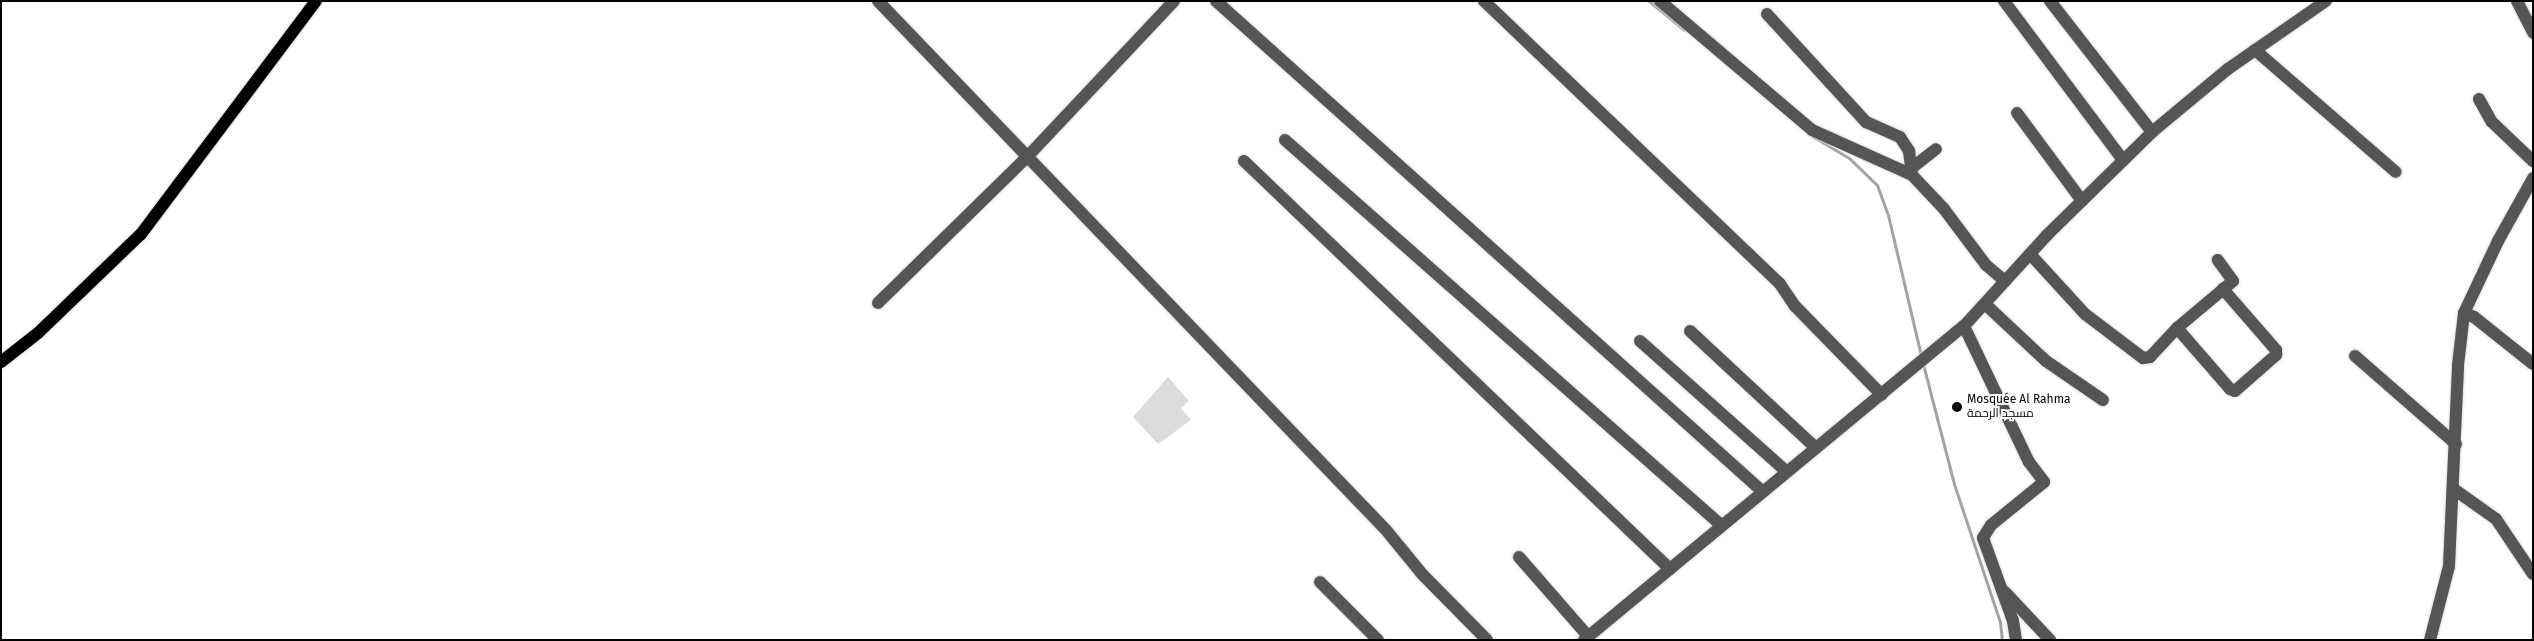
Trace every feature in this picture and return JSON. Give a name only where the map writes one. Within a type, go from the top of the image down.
[{"type":"main road","points":[[1,362],[38,333],[141,234],[316,1]]},
{"type":"street","points":[[878,1],[1028,156],[1487,640]]},
{"type":"street","points":[[878,303],[1028,156],[1174,1]]},
{"type":"street","points":[[1216,1],[1762,490]]},
{"type":"street","points":[[1484,1],[1780,284],[1795,306],[1882,395]]},
{"type":"street","points":[[1660,1],[1812,130],[1912,171],[1940,204],[1986,265],[2005,281]]},
{"type":"street","points":[[2004,1],[2123,160]]},
{"type":"street","points":[[2050,1],[2152,132]]},
{"type":"street","points":[[1519,557],[1586,638],[1762,490],[1908,374],[1964,326],[2030,254],[2152,132],[2228,69],[2326,1]]},
{"type":"street","points":[[2517,1],[2533,33]]},
{"type":"street","points":[[1768,14],[1866,122],[1900,137],[1909,151],[1912,171]]},
{"type":"street","points":[[2255,50],[2396,172]]},
{"type":"street","points":[[2479,99],[2492,122],[2533,162]]},
{"type":"street","points":[[2017,113],[2082,201]]},
{"type":"street","points":[[1285,140],[1721,525]]},
{"type":"street","points":[[1912,171],[1936,149]]},
{"type":"street","points":[[1244,161],[1670,568]]},
{"type":"street","points":[[2430,640],[2450,566],[2455,490],[2458,365],[2464,314],[2498,241],[2533,178]]},
{"type":"street","points":[[2030,254],[2085,314],[2144,358],[2150,357],[2178,328],[2233,281],[2232,276],[2218,260]]},
{"type":"street","points":[[2178,328],[2230,390],[2234,391],[2242,385],[2276,355],[2276,350],[2223,289]]},
{"type":"street","points":[[1985,304],[2046,361],[2103,400]]},
{"type":"street","points":[[2464,314],[2474,317],[2533,364]]},
{"type":"street","points":[[1964,326],[2029,462],[2044,482],[1985,531],[1985,547],[2002,588],[2016,640]]},
{"type":"street","points":[[1690,331],[1815,447]]},
{"type":"street","points":[[1640,341],[1786,471]]},
{"type":"street","points":[[2355,356],[2456,444]]},
{"type":"street","points":[[2455,490],[2496,519],[2533,574]]},
{"type":"street","points":[[1320,582],[1378,640]]},
{"type":"street","points":[[2002,588],[2050,640]]},
{"type":"shaded area","points":[[1168,377],[1189,401],[1181,408],[1191,420],[1158,444],[1133,417]]},
{"type":"waterway","points":[[1649,1],[1684,30]]},
{"type":"waterway","points":[[1812,136],[1849,158],[1877,185],[1888,215],[1921,356]]},
{"type":"waterway","points":[[1923,364],[1954,484],[2000,622],[2002,640]]},
{"type":"place","name":"Mosquée Al Rahma مسجد الرحمة","points":[[1957,407]]}]
